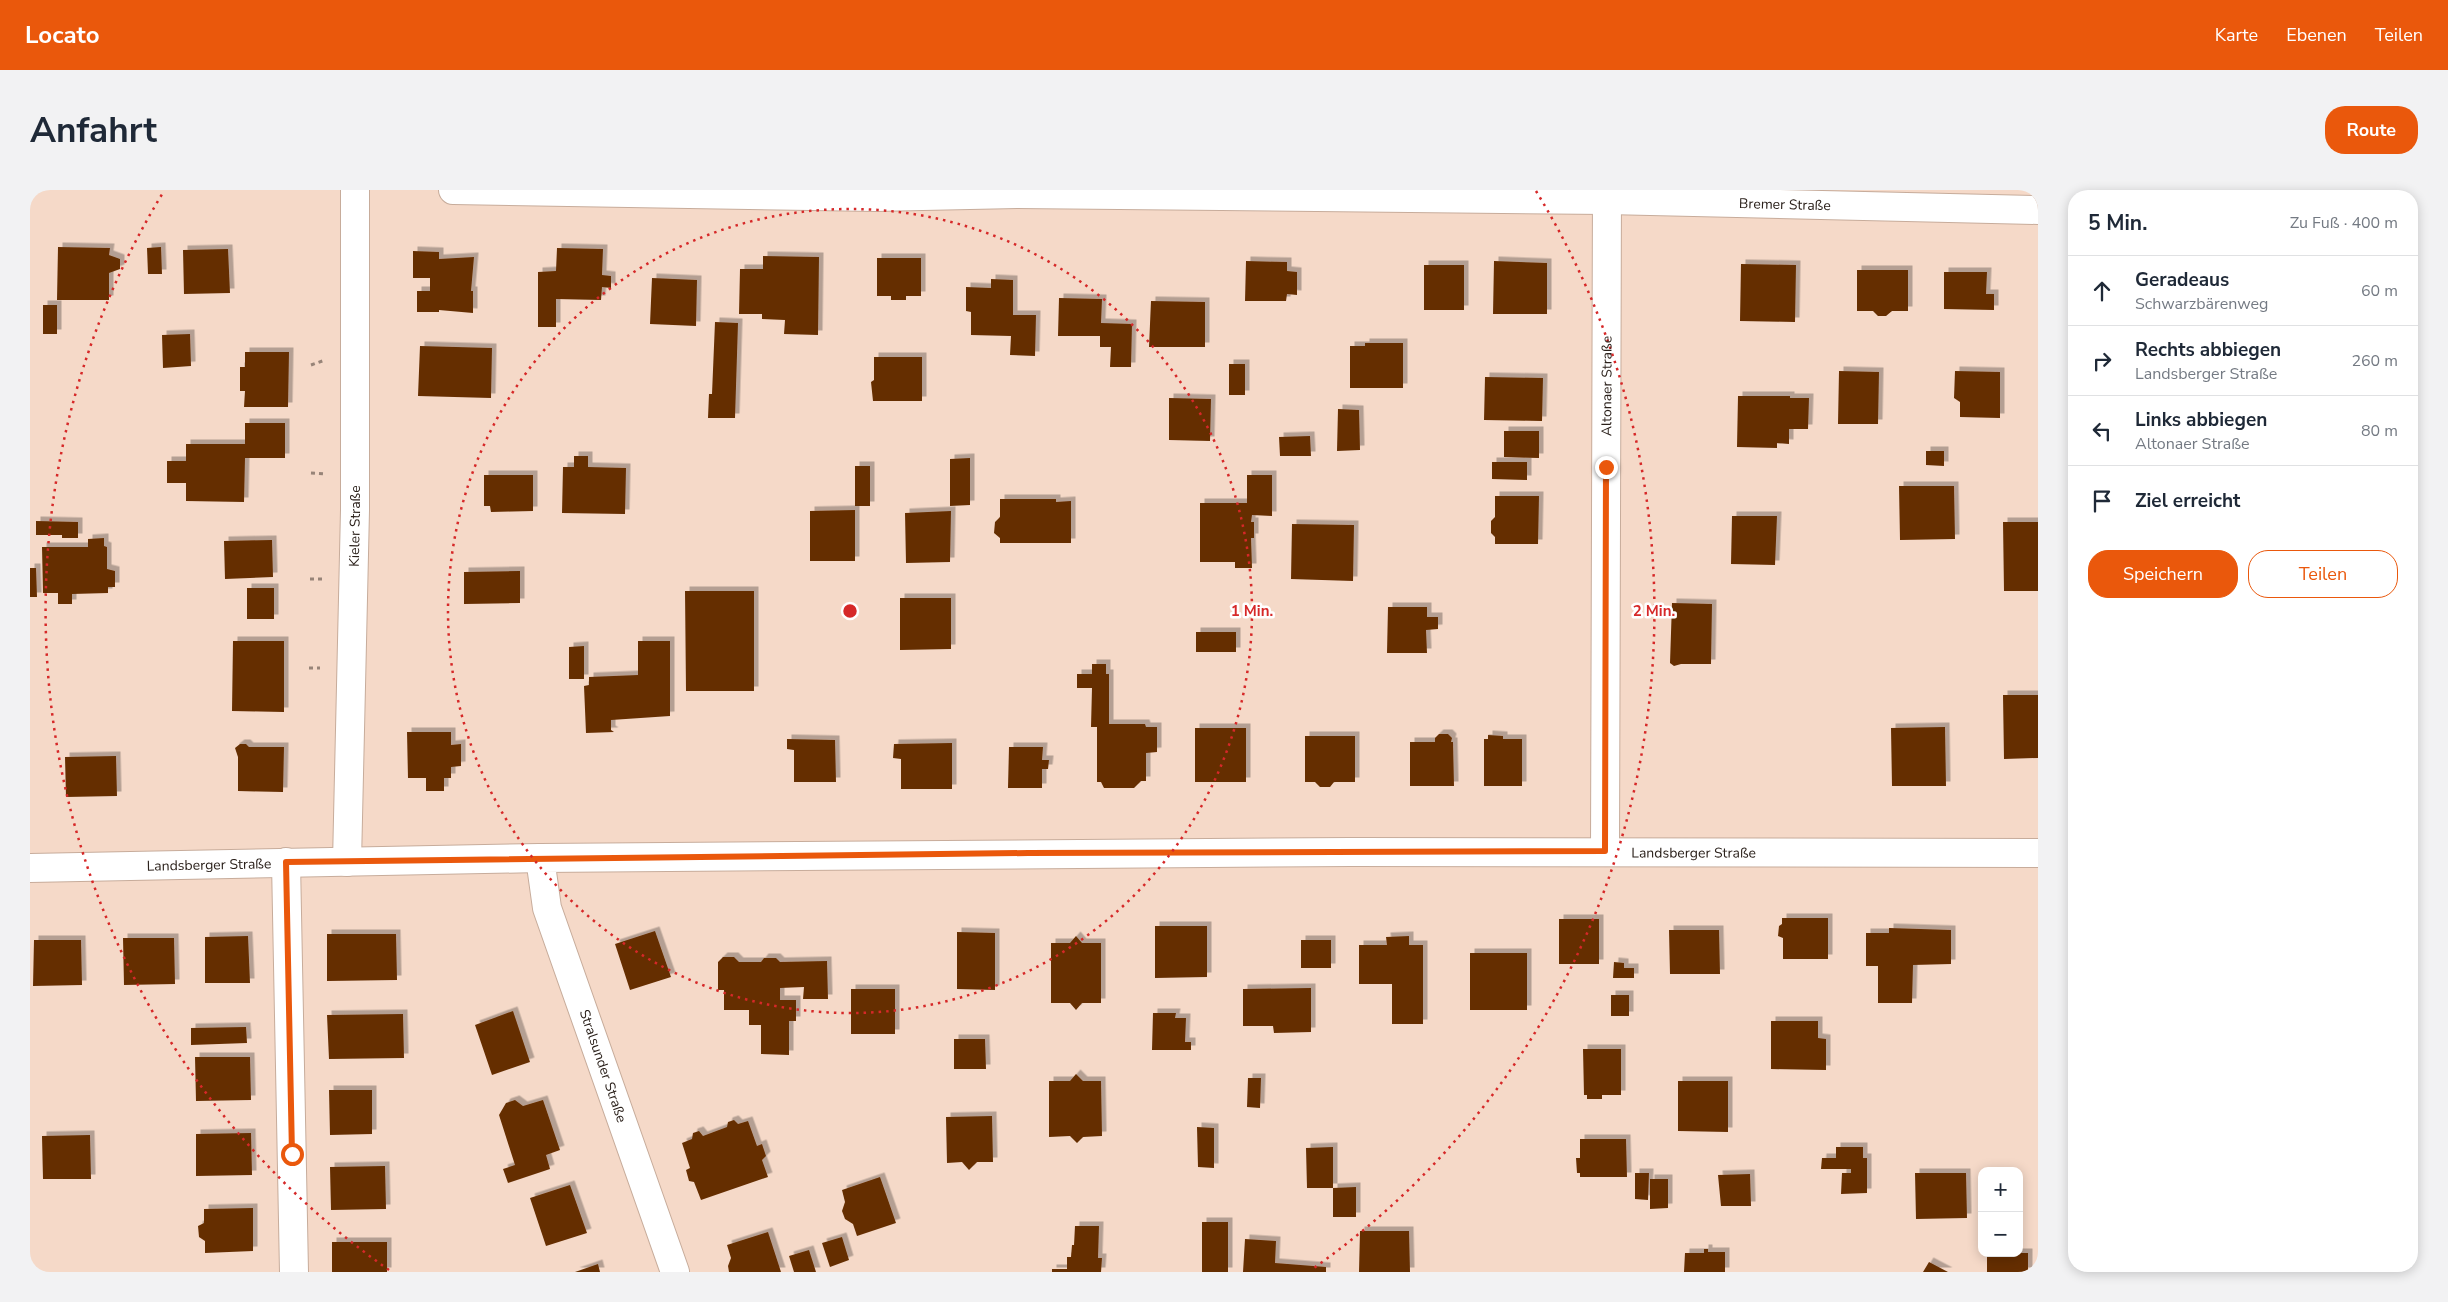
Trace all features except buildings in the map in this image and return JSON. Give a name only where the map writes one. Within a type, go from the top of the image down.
[{"type":"street","name":"Kieler Straße","points":[[347,862],[355,501],[355,190]]},
{"type":"street","name":"Bremer Straße","points":[[453,190],[874,198],[1017,194],[1607,195],[2038,210]]},
{"type":"street","name":"Altonaer Straße","points":[[1605,851],[1607,195]]},
{"type":"street","name":"Landsberger Straße","points":[[30,868],[540,858],[1028,853],[1605,851],[2038,853]]},
{"type":"street","name":"Stralsunder Straße","points":[[540,858],[548,908],[674,1272]]},
{"type":"street","points":[[286,862],[294,1272]]},
{"type":"route","points":[[292,1154],[286,862],[1028,853],[1605,851],[1606,467]]}]
